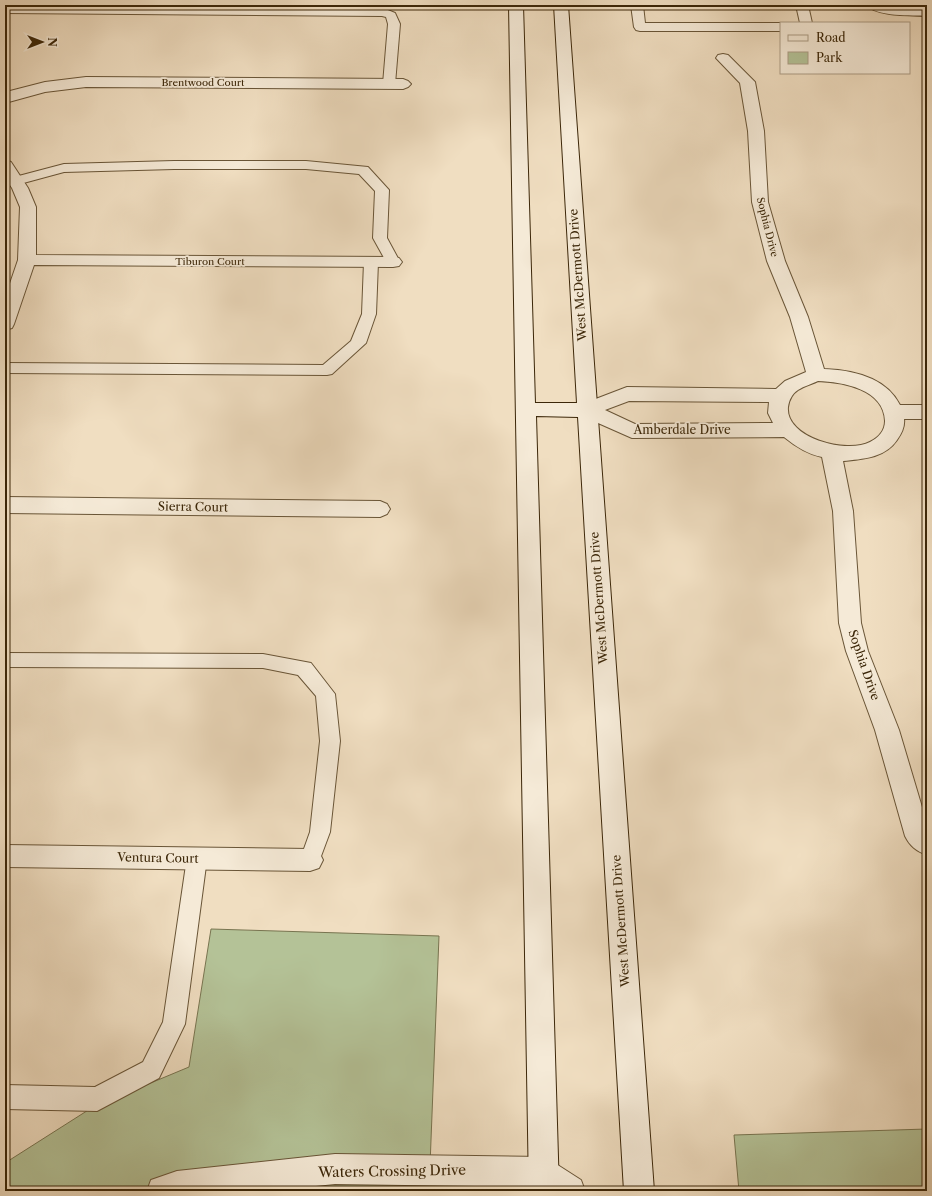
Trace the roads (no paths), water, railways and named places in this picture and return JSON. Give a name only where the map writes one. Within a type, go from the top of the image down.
[{"type":"street","points":[[516,5],[543,1182],[570,1191]]},
{"type":"street","name":"West McDermott Drive","points":[[561,5],[638,1191]]},
{"type":"street","name":"Sophia Drive","points":[[723,58],[747,82],[756,131],[760,202],[776,261],[799,317],[816,375]]},
{"type":"street","name":"Brentwood Court","points":[[5,98],[27,90],[50,85],[86,82],[396,84]]},
{"type":"street","points":[[5,164],[16,181],[28,208],[27,260],[5,324]]},
{"type":"street","name":"Tiburon Court","points":[[27,260],[393,262]]},
{"type":"street","points":[[816,375],[836,375],[855,379],[873,387],[886,398],[894,412],[896,422],[894,432],[888,440],[878,447],[866,452],[852,454],[831,453],[817,449],[800,441],[787,430],[780,419],[777,407],[780,396],[788,386],[801,379],[816,375]]},
{"type":"street","points":[[525,409],[587,410],[628,394],[780,396]]},
{"type":"street","name":"Amberdale Drive","points":[[587,410],[632,431],[787,430]]},
{"type":"street","points":[[894,412],[927,412]]},
{"type":"street","name":"Sophia Drive","points":[[831,453],[843,511],[847,594],[850,623],[855,644],[887,730],[918,836],[927,844]]},
{"type":"street","name":"Sierra Court","points":[[5,505],[380,509]]},
{"type":"street","name":"Ventura Court","points":[[5,856],[310,860]]},
{"type":"street","name":"Waters Crossing Drive","points":[[162,1191],[177,1186],[335,1170],[543,1182]]},
{"type":"lane","points":[[637,5],[640,27],[780,27]]},
{"type":"lane","points":[[802,5],[806,22]]},
{"type":"lane","points":[[873,5],[881,10],[927,12]]},
{"type":"lane","points":[[5,9],[383,12],[390,15],[394,24],[396,84]]},
{"type":"lane","points":[[16,181],[64,168],[166,165],[306,165],[362,170],[382,190],[380,238],[393,262]]},
{"type":"lane","points":[[5,368],[327,370],[358,343],[369,314],[372,262]]},
{"type":"lane","points":[[5,660],[262,661],[304,668],[325,694],[330,741],[320,832],[310,860]]},
{"type":"lane","points":[[5,1098],[97,1100],[151,1070],[174,1024],[197,858]]}]
